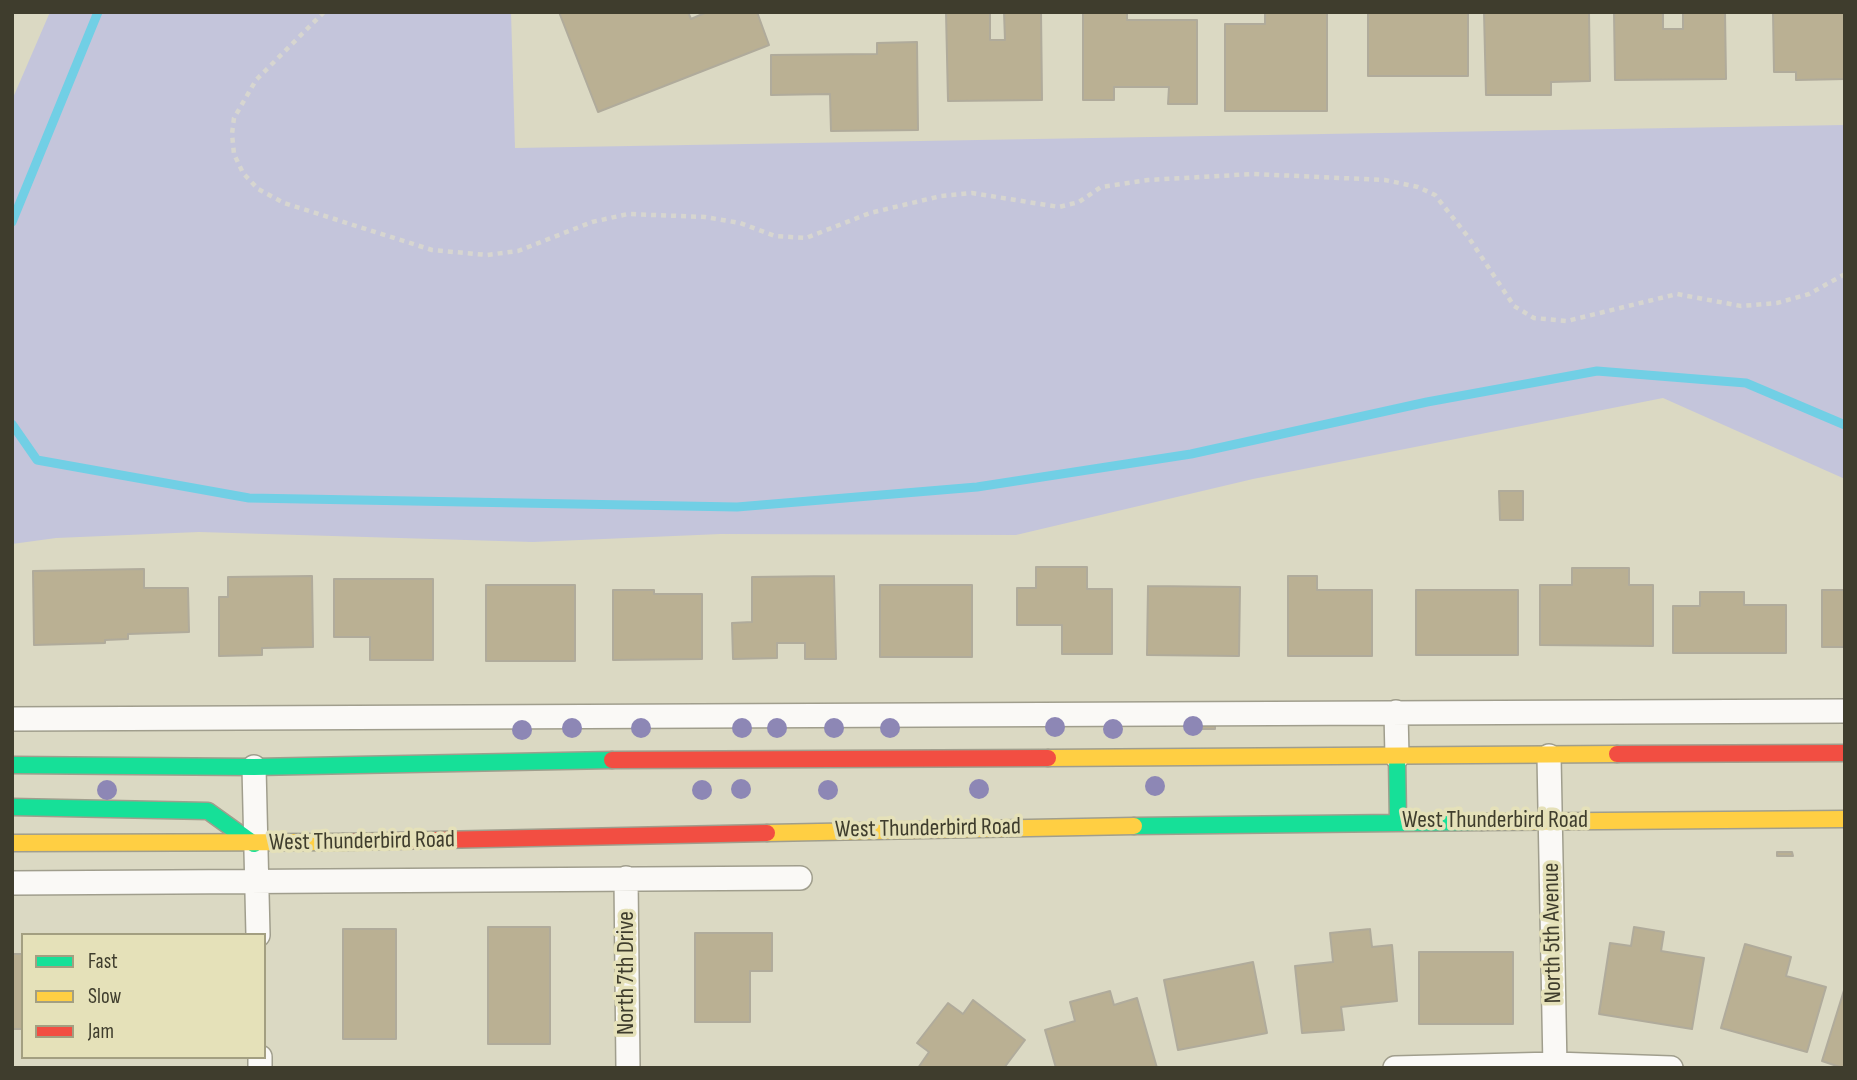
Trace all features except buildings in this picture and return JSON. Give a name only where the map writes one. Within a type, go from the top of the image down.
[{"type":"main road","points":[[12,765],[254,768],[626,760],[1845,752]]},
{"type":"main road","points":[[1397,757],[1398,821]]},
{"type":"main road","points":[[12,807],[208,811],[254,844]]},
{"type":"main road","name":"West Thunderbird Road","points":[[12,843],[254,844],[1398,821],[1845,819]]},
{"type":"street","points":[[12,719],[1845,711]]},
{"type":"street","points":[[1396,712],[1397,757]]},
{"type":"street","name":"North 5th Avenue","points":[[1549,756],[1555,1066]]},
{"type":"street","points":[[254,768],[258,933]]},
{"type":"street","name":"North 7th Drive","points":[[626,878],[628,1068]]},
{"type":"street","name":"West Thunderbird Road","points":[[12,883],[800,878]]},
{"type":"street","points":[[1395,1068],[1671,1068]]},
{"type":"path","points":[[324,12],[256,80],[234,118],[234,154],[243,173],[258,189],[284,203],[432,250],[487,255],[518,251],[592,222],[628,214],[705,216],[740,223],[775,236],[806,238],[870,213],[941,196],[972,193],[1059,207],[1079,202],[1101,187],[1148,180],[1254,174],[1385,180],[1418,187],[1436,195],[1469,238],[1514,306],[1534,318],[1567,321],[1677,294],[1741,306],[1777,303],[1809,294],[1845,274]]},
{"type":"shaded area","points":[[50,12],[511,12],[515,148],[1845,125],[1845,479],[1663,398],[1253,479],[1016,535],[721,534],[533,542],[199,532],[56,538],[12,544],[12,100]]},
{"type":"waterway","points":[[12,222],[98,12]]},
{"type":"waterway","points":[[12,424],[37,460],[249,498],[737,507],[977,487],[1191,454],[1427,402],[1597,371],[1746,383],[1845,425]]},
{"type":"traffic: fast","points":[[1397,757],[1398,821]]},
{"type":"traffic: fast","points":[[12,765],[254,767],[612,760]]},
{"type":"traffic: fast","points":[[12,807],[208,811],[254,844]]},
{"type":"traffic: fast","points":[[1134,826],[1482,822]]},
{"type":"traffic: slow","points":[[1048,758],[1617,754]]},
{"type":"traffic: slow","points":[[1482,822],[1845,819]]},
{"type":"traffic: slow","points":[[767,833],[1134,826]]},
{"type":"traffic: slow","points":[[12,843],[343,842]]},
{"type":"traffic: jam","points":[[1617,754],[1845,753]]},
{"type":"traffic: jam","points":[[612,760],[1048,758]]},
{"type":"traffic: jam","points":[[343,842],[767,833]]}]
